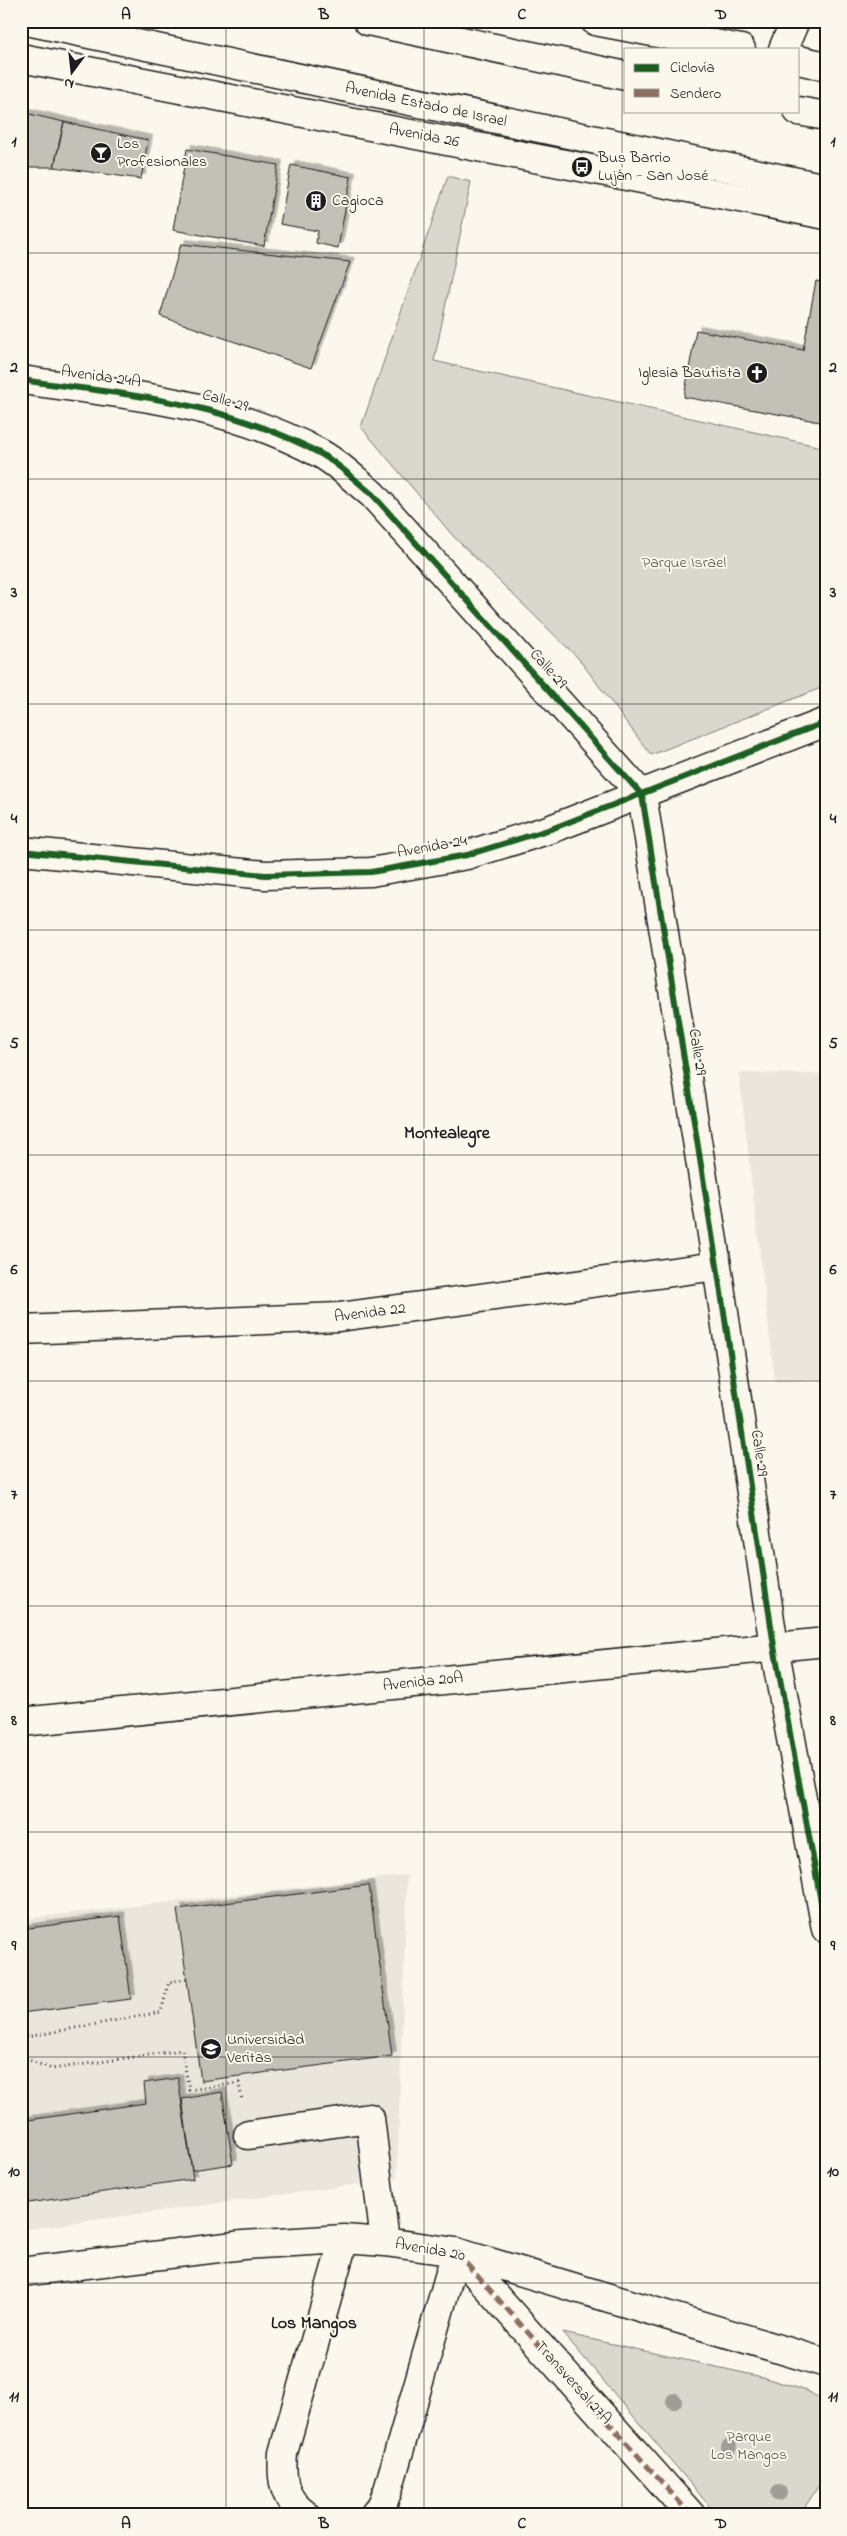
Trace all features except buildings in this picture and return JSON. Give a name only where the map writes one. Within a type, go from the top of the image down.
[{"type":"street","name":"Avenida Estado de Israel","points":[[27,21],[826,188]]},
{"type":"street","points":[[368,21],[624,76]]},
{"type":"street","points":[[594,21],[736,48]]},
{"type":"street","points":[[783,48],[795,21]]},
{"type":"street","name":"Avenida 26","points":[[21,58],[826,215]]},
{"type":"street","points":[[800,60],[826,66]]},
{"type":"street","points":[[800,111],[826,116]]},
{"type":"street","points":[[591,139],[677,185]]},
{"type":"street","name":"Avenida 24A","points":[[21,380],[176,402]]},
{"type":"street","name":"Calle 29","points":[[176,402],[220,412],[265,427],[323,455],[372,494],[642,794],[717,1266],[774,1646],[826,1930]]},
{"type":"street","name":"Avenida 24","points":[[21,851],[264,875],[371,872],[467,855],[551,829],[826,722]]},
{"type":"street","name":"Avenida 22","points":[[21,1330],[339,1317],[717,1266]]},
{"type":"street","name":"Avenida 20A","points":[[21,1722],[826,1642]]},
{"type":"street","points":[[248,2135],[370,2118],[385,2242]]},
{"type":"street","points":[[306,2515],[295,2507],[286,2494],[281,2475],[283,2453],[344,2239]]},
{"type":"street","name":"Avenida 20","points":[[21,2272],[243,2245],[344,2239],[385,2242],[456,2252],[826,2363]]},
{"type":"street","points":[[374,2515],[382,2505],[388,2490],[456,2252]]},
{"type":"street","name":"Transversal 27A","points":[[456,2252],[691,2515]]},
{"type":"path","points":[[21,2038],[160,2012],[169,1982],[186,1979]]},
{"type":"path","points":[[21,2057],[52,2069],[182,2050],[189,2090],[239,2083],[248,2135]]},
{"type":"shaded area","points":[[739,1073],[826,1074],[826,1380],[775,1382]]},
{"type":"shaded area","name":"Universidad Veritas","points":[[407,1875],[397,2179],[21,2230],[21,1919]]},
{"type":"green space","name":"Parque Israel","points":[[448,176],[471,182],[434,361],[826,448],[826,686],[651,755],[578,658],[454,537],[361,427]]},
{"type":"green space","name":"Parque Los Mangos","points":[[563,2333],[762,2377],[804,2390],[826,2401],[826,2474],[800,2515],[717,2515]]},
{"type":"marked path","points":[[456,2252],[691,2515]]},
{"type":"cycle path","points":[[21,380],[138,396],[211,411],[248,422],[284,436],[328,458],[372,494],[642,795],[717,1266],[774,1646],[826,1929]]},
{"type":"cycle path","points":[[21,851],[265,875],[371,872],[467,855],[551,829],[826,722]]},
{"type":"place","name":"Los Profesionales","points":[[101,153]]},
{"type":"place","name":"Bus Barrio Luján - San José","points":[[582,167]]},
{"type":"place","name":"Cagioca","points":[[316,201]]},
{"type":"place","name":"Iglesia Bautista","points":[[757,373]]},
{"type":"place","name":"Universidad Veritas","points":[[211,2049]]},
{"type":"district","name":"Montealegre","points":[[447,1134]]},
{"type":"district","name":"Los Mangos","points":[[314,2324]]}]
